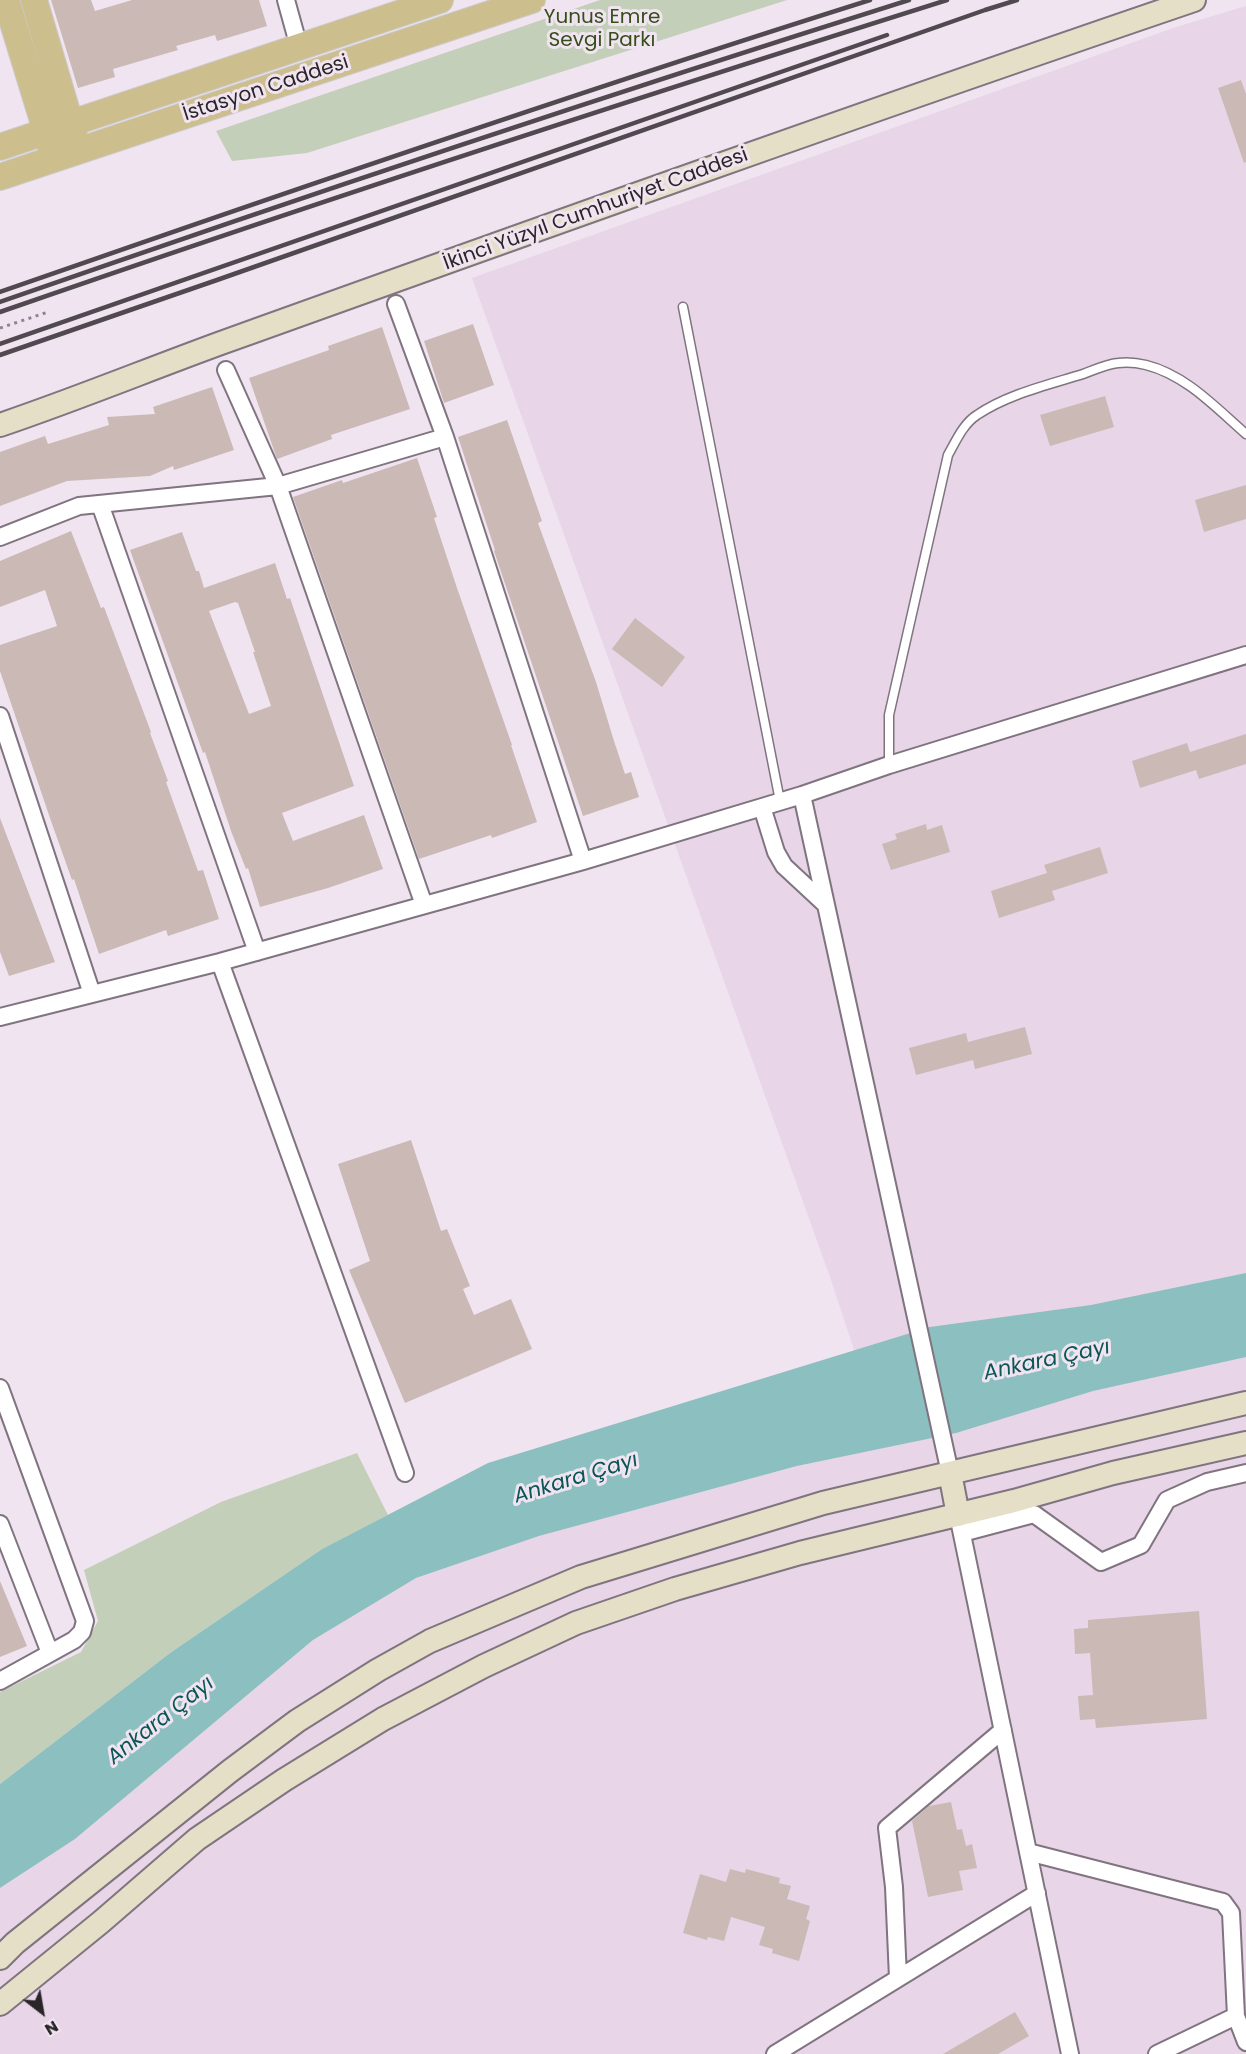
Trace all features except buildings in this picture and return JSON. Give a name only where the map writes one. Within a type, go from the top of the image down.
[{"type":"main road","points":[[6,0],[46,131],[67,155]]},
{"type":"main road","points":[[33,0],[71,123],[67,155]]},
{"type":"main road","name":"İstasyon Caddesi","points":[[0,147],[440,0]]},
{"type":"main road","name":"İstasyon Caddesi","points":[[0,177],[532,0]]},
{"type":"main road","name":"İkinci Yüzyıl Cumhuriyet Caddesi","points":[[0,425],[366,291],[1002,65],[1194,0]]},
{"type":"main road","points":[[0,1958],[15,1943],[230,1771],[297,1721],[378,1670],[430,1641],[581,1577],[823,1503],[1246,1403]]},
{"type":"main road","points":[[0,2004],[101,1922],[197,1839],[284,1780],[383,1719],[484,1666],[576,1623],[675,1589],[800,1553],[960,1524],[1113,1473],[1246,1443]]},
{"type":"main road","points":[[950,1473],[960,1524]]},
{"type":"street","points":[[286,0],[298,47]]},
{"type":"street","points":[[396,304],[446,437],[583,861]]},
{"type":"street","points":[[226,370],[278,486],[424,905]]},
{"type":"street","points":[[0,537],[79,506],[278,486],[446,437]]},
{"type":"street","points":[[100,504],[257,952]]},
{"type":"street","points":[[0,1017],[220,962],[583,861],[802,795],[889,765],[1246,655]]},
{"type":"street","points":[[0,716],[92,994]]},
{"type":"street","points":[[802,795],[950,1473]]},
{"type":"street","points":[[762,807],[776,852],[784,866],[826,905]]},
{"type":"street","points":[[220,962],[405,1473]]},
{"type":"street","points":[[0,1388],[86,1621],[79,1636],[0,1681]]},
{"type":"street","points":[[1070,2054],[960,1524],[1034,1514],[1101,1562],[1141,1545],[1167,1500],[1207,1482],[1246,1473]]},
{"type":"street","points":[[0,1524],[50,1653]]},
{"type":"street","points":[[898,1978],[894,1887],[887,1828],[1004,1730]]},
{"type":"street","points":[[1028,1852],[1222,1902],[1231,1913],[1236,2016],[1246,2042]]},
{"type":"street","points":[[775,2054],[1037,1893]]},
{"type":"street","points":[[1157,2054],[1236,2016]]},
{"type":"lane","points":[[683,308],[780,801]]},
{"type":"lane","points":[[889,765],[889,715],[948,455],[962,430],[975,416],[1027,391],[1117,363],[1143,364],[1181,380],[1246,434]]},
{"type":"path","points":[[0,328],[48,312]]},
{"type":"shaded area","points":[[1246,6],[1246,2054],[0,2054],[0,1888],[75,1839],[313,1640],[416,1578],[539,1536],[797,1466],[886,1447],[830,1277],[472,278],[1176,27]]},
{"type":"green space","name":"Yunus Emre Sevgi Parkı","points":[[600,0],[787,0],[307,153],[232,161],[216,131]]},
{"type":"green space","points":[[357,1453],[388,1515],[322,1549],[170,1653],[0,1784],[0,1692],[81,1652],[98,1621],[84,1570],[221,1502]]},
{"type":"water","name":"Ankara Çayı","points":[[1246,1273],[1246,1357],[1093,1391],[956,1433],[797,1466],[539,1536],[416,1578],[313,1640],[75,1839],[0,1888],[0,1784],[170,1653],[322,1549],[488,1463],[930,1327],[1091,1305]]},
{"type":"railway","points":[[0,292],[434,143],[870,0]]},
{"type":"railway","points":[[0,302],[453,148],[909,0]]},
{"type":"railway","points":[[0,312],[472,153],[947,0]]},
{"type":"railway","points":[[0,355],[1017,0]]},
{"type":"railway","points":[[0,344],[887,35]]}]
